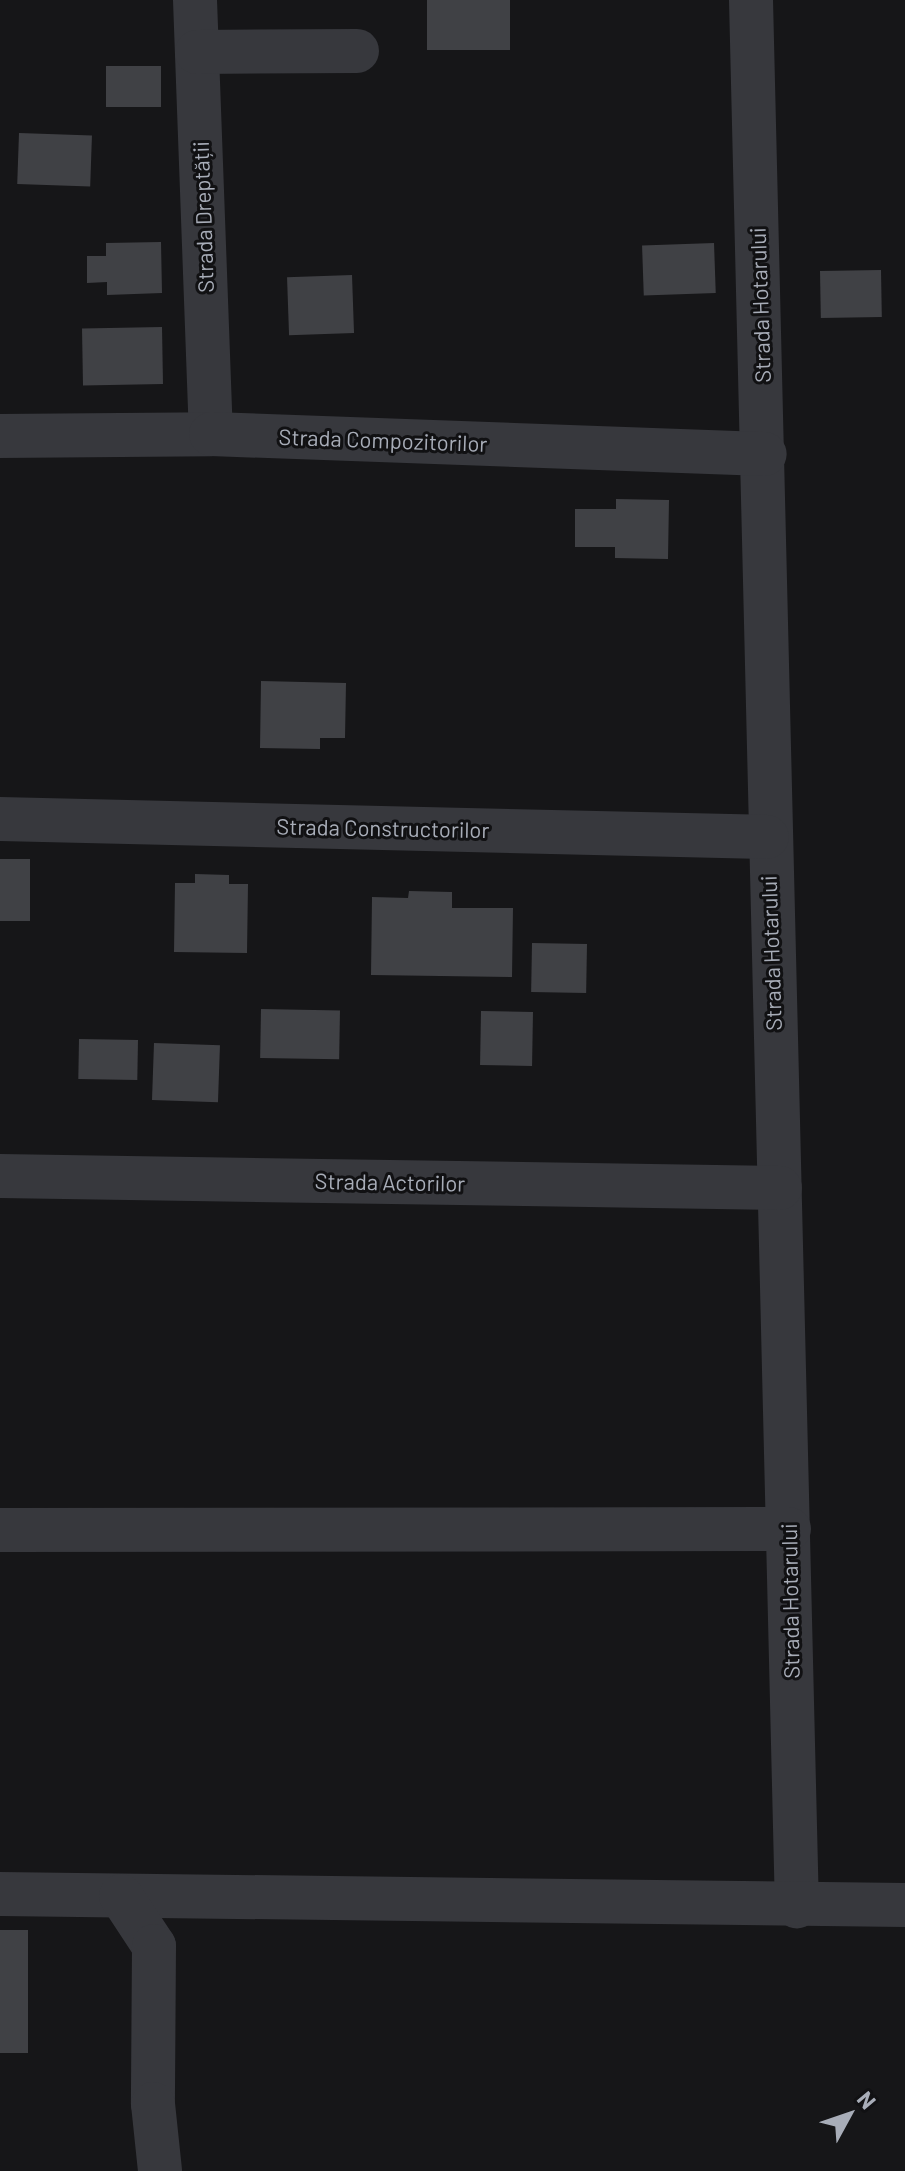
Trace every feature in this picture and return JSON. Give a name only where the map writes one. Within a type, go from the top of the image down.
[{"type":"street","name":"Strada Dreptății","points":[[195,0],[211,434]]},
{"type":"street","name":"Strada Hotarului","points":[[751,0],[765,454],[767,837],[780,1188],[797,1906]]},
{"type":"street","points":[[197,52],[357,51]]},
{"type":"street","name":"Strada Compozitorilor","points":[[0,436],[211,434],[765,454]]},
{"type":"street","name":"Strada Constructorilor","points":[[0,819],[767,837]]},
{"type":"street","name":"Strada Actorilor","points":[[0,1176],[780,1188]]},
{"type":"street","points":[[0,1530],[789,1529]]},
{"type":"street","points":[[0,1894],[905,1905]]},
{"type":"street","points":[[121,1896],[154,1946],[153,2104],[160,2171]]},
{"type":"building","points":[[427,0],[510,0],[510,50],[427,50]]},
{"type":"building","points":[[106,66],[161,66],[161,107],[106,107]]},
{"type":"building","points":[[19,133],[92,136],[90,187],[17,184]]},
{"type":"building","points":[[161,242],[162,293],[107,295],[107,282],[87,283],[87,256],[106,256],[106,243]]},
{"type":"building","points":[[714,243],[716,293],[644,295],[642,246]]},
{"type":"building","points":[[881,270],[882,317],[821,318],[820,271]]},
{"type":"building","points":[[352,275],[354,333],[289,335],[287,277]]},
{"type":"building","points":[[162,327],[163,384],[83,385],[82,328]]},
{"type":"building","points":[[616,499],[669,500],[668,559],[615,558],[615,547],[575,547],[575,509],[616,509]]},
{"type":"building","points":[[261,681],[346,683],[345,738],[320,738],[320,749],[260,748]]},
{"type":"building","points":[[0,859],[30,859],[30,921],[0,921]]},
{"type":"building","points":[[195,874],[229,875],[229,884],[248,884],[247,953],[174,952],[175,883],[195,883]]},
{"type":"building","points":[[409,891],[452,892],[452,908],[513,908],[512,977],[371,975],[372,897],[408,898]]},
{"type":"building","points":[[532,943],[587,944],[586,993],[531,992]]},
{"type":"building","points":[[261,1009],[340,1010],[339,1059],[260,1058]]},
{"type":"building","points":[[481,1011],[533,1012],[532,1066],[480,1065]]},
{"type":"building","points":[[79,1039],[138,1040],[137,1080],[78,1079]]},
{"type":"building","points":[[154,1043],[220,1045],[218,1102],[152,1100]]},
{"type":"building","points":[[0,1930],[28,1930],[28,2053],[0,2053]]}]
